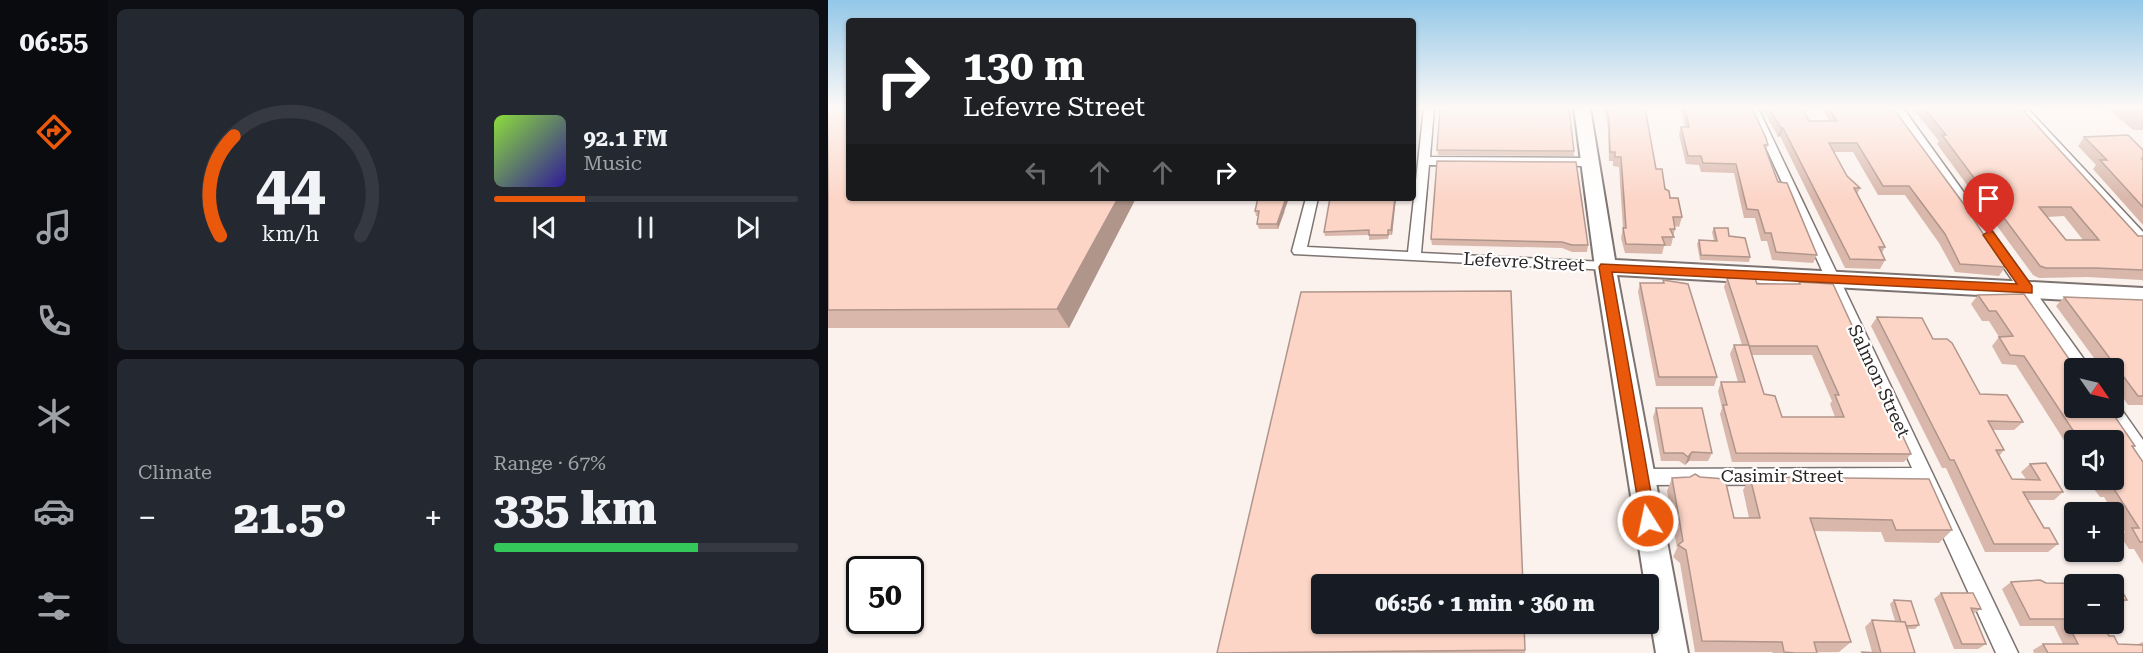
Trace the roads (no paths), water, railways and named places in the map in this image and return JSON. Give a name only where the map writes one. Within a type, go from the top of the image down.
[{"type":"main road","points":[[1586,138],[1640,477],[1672,653]]},
{"type":"main road","name":"Lefevre Street","points":[[1605,267],[2143,296]]},
{"type":"street","points":[[1414,256],[1426,138]]},
{"type":"street","name":"Salmon Street","points":[[1767,138],[2007,653]]},
{"type":"street","points":[[1920,138],[2075,358]]},
{"type":"street","points":[[2050,138],[2143,240]]},
{"type":"street","points":[[1424,161],[1589,162]]},
{"type":"street","name":"Lefevre Street","points":[[1311,201],[1299,251],[1605,267]]},
{"type":"street","points":[[2118,418],[2143,454]]},
{"type":"street","name":"Casimir Street","points":[[1640,477],[1924,476]]}]
